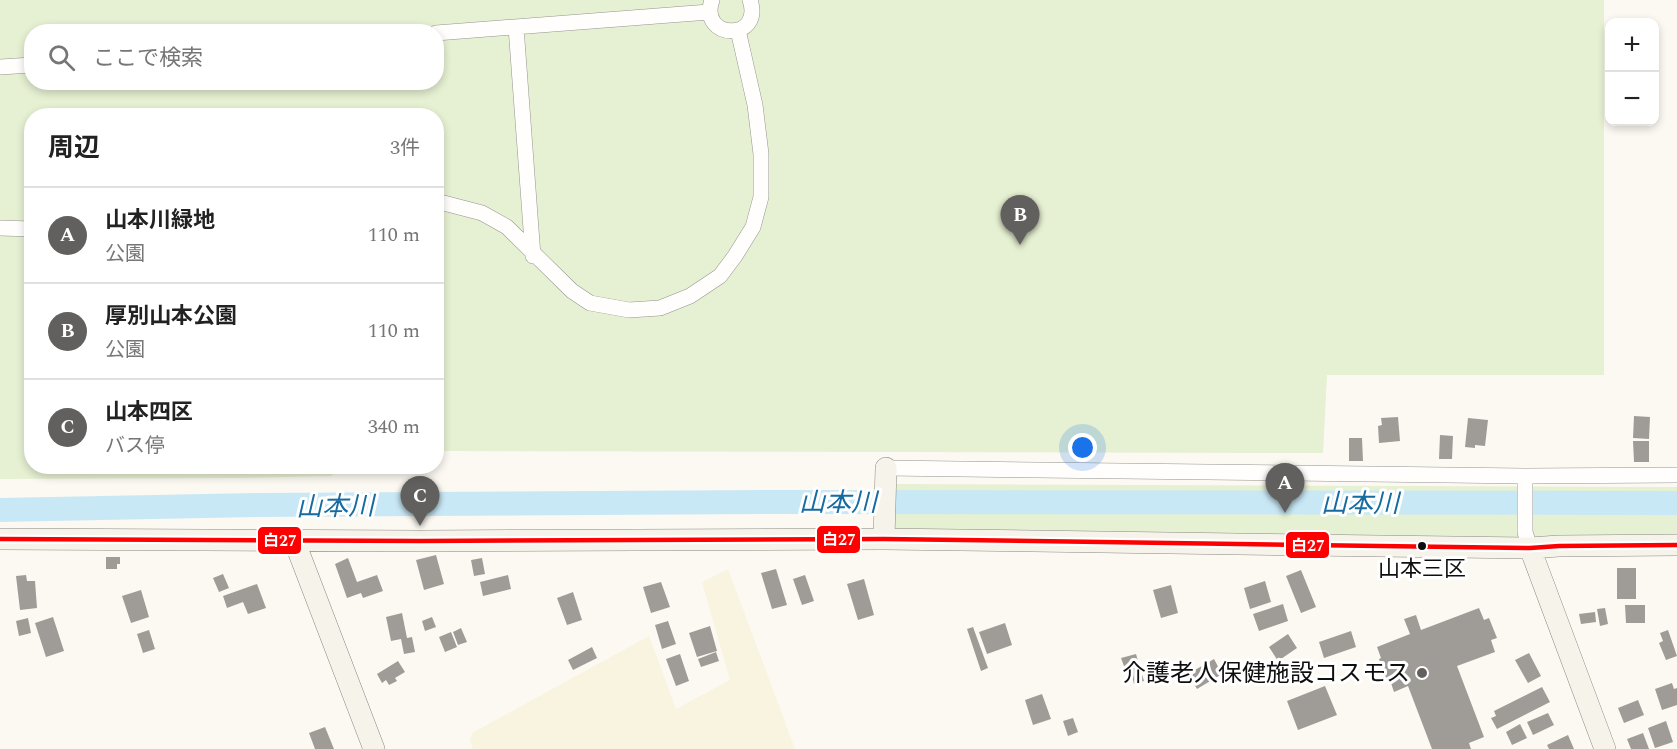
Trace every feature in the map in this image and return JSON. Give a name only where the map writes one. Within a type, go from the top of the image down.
[{"type":"street","points":[[444,32],[711,6],[711,18],[720,28],[726,31],[738,30],[748,24],[751,19],[753,7],[750,0]]},
{"type":"street","points":[[516,27],[533,260]]},
{"type":"street","points":[[444,203],[482,213],[507,227],[533,260],[590,303],[629,310],[660,308],[690,296],[720,276],[753,228],[761,197],[761,154],[755,105],[738,30]]},
{"type":"street","points":[[0,67],[24,66]]},
{"type":"street","points":[[0,228],[24,229]]},
{"type":"street","points":[[884,539],[886,474],[1524,480],[1677,475]]},
{"type":"street","points":[[1524,480],[1525,532],[1605,749]]},
{"type":"street","points":[[0,539],[884,539],[1530,548],[1677,545]]},
{"type":"street","points":[[294,540],[374,749]]},
{"type":"shaded area","points":[[728,569],[795,749],[473,749],[470,741],[472,733],[649,636],[676,709],[730,680],[702,582]]},
{"type":"green space","points":[[0,0],[1604,0],[1604,375],[1327,375],[1323,453],[444,451],[444,108],[24,108],[24,474],[333,474],[331,476],[0,479]]},
{"type":"green space","points":[[894,484],[1677,487],[1677,538],[893,539]]},
{"type":"building","points":[[1634,416],[1650,417],[1649,439],[1633,438]]},
{"type":"building","points":[[1398,417],[1400,441],[1379,443],[1378,426],[1382,425],[1381,418]]},
{"type":"building","points":[[1468,418],[1488,420],[1485,446],[1465,447]]},
{"type":"building","points":[[1440,435],[1453,436],[1452,459],[1439,459]]},
{"type":"building","points":[[1349,438],[1362,438],[1363,461],[1349,461]]},
{"type":"building","points":[[1633,441],[1649,441],[1649,462],[1634,462]]},
{"type":"building","points":[[436,555],[444,584],[424,590],[416,560]]},
{"type":"building","points":[[106,557],[120,557],[117,569],[106,569]]},
{"type":"building","points":[[348,558],[357,582],[377,575],[383,591],[363,598],[361,593],[347,598],[335,564]]},
{"type":"building","points":[[482,558],[485,574],[474,576],[471,560]]},
{"type":"building","points":[[1617,568],[1636,568],[1636,599],[1617,599]]},
{"type":"building","points":[[776,569],[787,605],[772,609],[761,573]]},
{"type":"building","points":[[1301,570],[1316,607],[1301,613],[1286,576]]},
{"type":"building","points":[[223,574],[229,588],[219,592],[213,578]]},
{"type":"building","points":[[26,575],[27,581],[35,581],[37,608],[20,610],[16,576]]},
{"type":"building","points":[[508,575],[511,589],[483,596],[480,582]]},
{"type":"building","points":[[805,575],[814,601],[802,605],[793,579]]},
{"type":"building","points":[[864,579],[874,615],[858,620],[847,584]]},
{"type":"building","points":[[1265,581],[1271,602],[1250,609],[1244,588]]},
{"type":"building","points":[[661,582],[670,607],[651,613],[643,587]]},
{"type":"building","points":[[257,584],[266,608],[248,614],[243,602],[227,608],[223,596]]},
{"type":"building","points":[[1171,585],[1178,613],[1161,618],[1153,590]]},
{"type":"building","points":[[141,590],[149,617],[131,623],[122,596]]},
{"type":"building","points":[[573,592],[582,620],[567,625],[557,598]]},
{"type":"building","points":[[1283,604],[1288,621],[1259,631],[1253,614]]},
{"type":"building","points":[[1625,605],[1645,605],[1645,623],[1626,623]]},
{"type":"building","name":"介護老人保健施設コスモス","points":[[1479,608],[1484,620],[1489,618],[1497,638],[1491,640],[1495,652],[1457,666],[1484,737],[1469,743],[1471,749],[1432,749],[1408,686],[1394,692],[1390,680],[1387,681],[1377,647],[1410,634],[1404,619],[1416,615],[1421,630]]},
{"type":"building","points":[[1605,608],[1608,624],[1600,626],[1597,609]]},
{"type":"building","points":[[1595,612],[1596,622],[1581,624],[1579,614]]},
{"type":"building","points":[[402,613],[407,638],[412,637],[415,652],[404,654],[401,639],[391,641],[386,617]]},
{"type":"building","points":[[53,617],[64,651],[46,657],[35,623]]},
{"type":"building","points":[[432,617],[436,627],[425,631],[422,621]]},
{"type":"building","points":[[28,618],[31,633],[19,636],[16,621]]},
{"type":"building","points":[[668,621],[676,644],[662,649],[655,625]]},
{"type":"building","points":[[1005,623],[1012,645],[987,654],[979,632]]},
{"type":"building","points":[[710,626],[717,651],[697,657],[689,633]]},
{"type":"building","points":[[973,627],[988,668],[981,671],[967,629]]},
{"type":"building","points":[[461,628],[467,642],[458,645],[453,632]]},
{"type":"building","points":[[149,630],[155,649],[143,653],[137,634]]},
{"type":"building","points":[[1668,630],[1677,656],[1666,660],[1659,643],[1663,641],[1660,633]]},
{"type":"building","points":[[1351,631],[1356,647],[1324,658],[1319,642]]},
{"type":"building","points":[[451,632],[457,647],[445,652],[439,637]]},
{"type":"building","points":[[1288,634],[1297,648],[1278,661],[1269,647]]},
{"type":"building","points":[[592,647],[597,658],[573,670],[568,660]]},
{"type":"building","points":[[716,652],[719,661],[701,667],[698,659]]},
{"type":"building","points":[[1529,653],[1541,676],[1528,683],[1515,660]]},
{"type":"building","points":[[680,654],[689,681],[676,686],[666,659]]},
{"type":"building","points":[[1136,654],[1144,681],[1134,684],[1132,676],[1128,677],[1121,658]]},
{"type":"building","points":[[1214,659],[1222,674],[1197,689],[1188,674]]},
{"type":"building","points":[[398,661],[405,672],[395,678],[397,681],[389,685],[386,680],[382,683],[377,674]]},
{"type":"building","points":[[1672,683],[1674,689],[1677,688],[1677,705],[1662,710],[1655,689]]},
{"type":"building","points":[[1325,686],[1337,715],[1298,730],[1287,701]]},
{"type":"building","points":[[1542,687],[1550,702],[1497,729],[1491,718],[1496,716],[1494,711]]},
{"type":"building","points":[[1042,694],[1051,719],[1033,725],[1025,700]]},
{"type":"building","points":[[1638,700],[1644,715],[1624,723],[1618,708]]},
{"type":"building","points":[[1548,713],[1554,725],[1533,735],[1527,722]]},
{"type":"building","points":[[1073,718],[1078,732],[1068,736],[1063,721]]},
{"type":"building","points":[[1666,721],[1673,742],[1655,748],[1648,728]]},
{"type":"building","points":[[1520,724],[1527,738],[1512,745],[1506,732]]},
{"type":"building","points":[[325,727],[334,749],[315,749],[309,733]]},
{"type":"building","points":[[1643,733],[1649,749],[1631,749],[1627,739]]},
{"type":"building","points":[[1568,735],[1574,749],[1549,749],[1547,745]]},
{"type":"waterway","name":"山本川","points":[[0,510],[256,505],[766,502],[1677,503]]},
{"type":"transit line","name":"白27","points":[[0,539],[421,541],[884,539],[1530,548],[1677,545]]},
{"type":"place","name":"厚別山本公園","points":[[1020,245]]},
{"type":"place","name":"山本川緑地","points":[[1285,513]]},
{"type":"place","name":"山本四区","points":[[420,526]]},
{"type":"place","name":"山本三区","points":[[1422,546]]},
{"type":"place","name":"介護老人保健施設コスモス","points":[[1422,673]]}]
